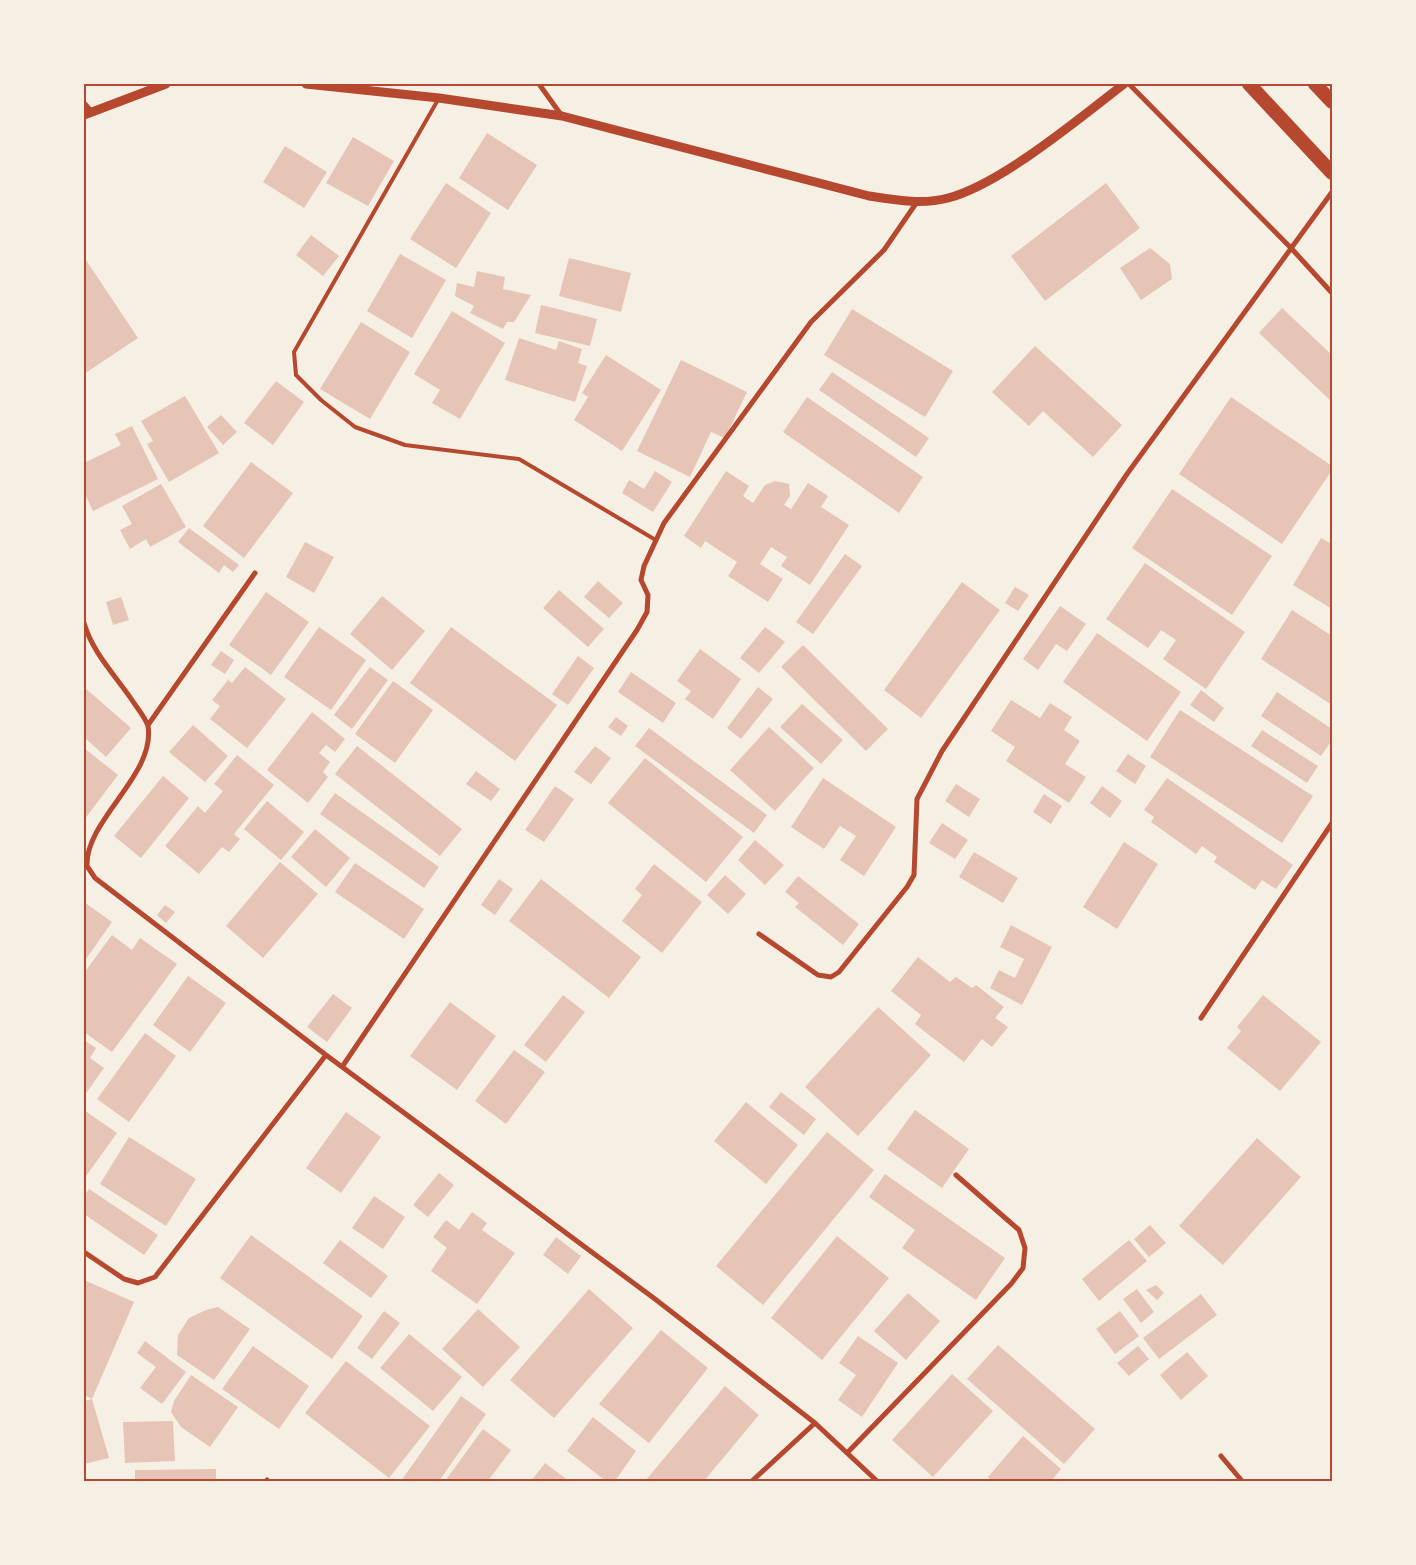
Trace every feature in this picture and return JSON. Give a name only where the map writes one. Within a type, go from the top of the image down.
[{"type":"highway","points":[[1249,84],[1332,173]]},
{"type":"highway","points":[[1315,84],[1332,102]]},
{"type":"street","points":[[84,104],[88,113],[166,84]]},
{"type":"street","points":[[306,84],[439,98],[562,116],[869,196],[917,202],[949,198],[988,181],[1084,115],[1124,84]]},
{"type":"street","points":[[538,84],[562,116]]},
{"type":"street","points":[[1129,84],[1291,248],[1332,293]]},
{"type":"street","points":[[759,934],[818,975],[831,977],[839,972],[907,888],[914,874],[917,799],[942,751],[1127,474],[1332,192]]},
{"type":"street","points":[[342,1067],[637,630],[647,612],[648,595],[641,580],[644,566],[654,539],[664,523],[811,322],[884,250],[917,202]]},
{"type":"street","points":[[148,725],[255,573]]},
{"type":"street","points":[[84,624],[100,658],[125,689],[148,725],[148,740],[140,767],[90,845],[87,866],[95,878],[326,1055],[655,1299],[815,1423],[877,1481]]},
{"type":"street","points":[[1201,1018],[1332,823]]},
{"type":"street","points":[[84,1252],[124,1279],[138,1283],[155,1277],[326,1055]]},
{"type":"street","points":[[848,1453],[1011,1284],[1023,1268],[1025,1248],[1019,1230],[956,1175]]},
{"type":"street","points":[[752,1481],[815,1423]]},
{"type":"street","points":[[1221,1456],[1242,1481]]},
{"type":"lane","points":[[439,98],[294,352],[296,375],[320,400],[355,427],[405,444],[520,459],[654,539]]},
{"type":"building","points":[[487,133],[537,165],[508,210],[459,178]]},
{"type":"building","points":[[353,137],[394,161],[368,206],[326,183]]},
{"type":"building","points":[[285,146],[327,172],[304,208],[263,182]]},
{"type":"building","points":[[446,183],[491,213],[456,268],[410,239]]},
{"type":"building","points":[[1106,183],[1140,228],[1045,301],[1011,256]]},
{"type":"building","points":[[311,235],[339,256],[323,276],[296,255]]},
{"type":"building","points":[[1150,248],[1170,264],[1172,279],[1141,300],[1120,268]]},
{"type":"building","points":[[400,254],[446,280],[412,338],[367,311]]},
{"type":"building","points":[[84,257],[138,338],[84,374]]},
{"type":"building","points":[[569,258],[631,273],[621,312],[559,296]]},
{"type":"building","points":[[477,271],[505,277],[503,289],[531,295],[514,322],[507,322],[503,329],[470,313],[474,306],[455,296],[457,283],[474,287]]},
{"type":"building","points":[[541,305],[597,319],[590,346],[535,333]]},
{"type":"building","points":[[1282,308],[1332,355],[1332,402],[1259,333]]},
{"type":"building","points":[[852,309],[953,371],[925,417],[824,355]]},
{"type":"building","points":[[452,311],[505,343],[460,419],[432,403],[440,390],[414,374]]},
{"type":"building","points":[[361,322],[410,352],[370,419],[320,389]]},
{"type":"building","points":[[519,338],[556,350],[559,341],[582,349],[578,363],[587,366],[575,402],[505,380]]},
{"type":"building","points":[[1035,346],[1122,425],[1093,457],[1043,411],[1029,426],[992,392]]},
{"type":"building","points":[[606,355],[661,390],[622,451],[574,420],[588,397],[582,393]]},
{"type":"building","points":[[681,360],[747,392],[725,438],[711,432],[690,477],[637,451]]},
{"type":"building","points":[[832,372],[929,438],[916,457],[819,390]]},
{"type":"building","points":[[276,381],[304,402],[273,445],[244,423]]},
{"type":"building","points":[[185,396],[219,453],[169,482],[147,444],[153,441],[141,421]]},
{"type":"building","points":[[807,397],[923,477],[899,513],[783,432]]},
{"type":"building","points":[[1231,397],[1332,466],[1332,470],[1282,544],[1179,474]]},
{"type":"building","points":[[221,415],[237,432],[223,445],[207,427]]},
{"type":"building","points":[[132,426],[158,479],[93,511],[84,492],[84,463],[121,445],[115,434]]},
{"type":"building","points":[[251,462],[293,493],[244,558],[203,526]]},
{"type":"building","points":[[655,471],[672,482],[653,512],[622,493],[629,480],[644,489]]},
{"type":"building","points":[[726,471],[749,486],[743,496],[753,503],[765,485],[775,481],[789,484],[790,496],[784,505],[791,509],[808,483],[828,496],[821,507],[849,525],[810,585],[781,566],[787,557],[771,547],[760,564],[783,579],[768,602],[728,576],[737,562],[705,541],[701,548],[684,536]]},
{"type":"building","points":[[161,484],[186,527],[150,547],[146,539],[130,549],[120,530],[132,524],[122,506]]},
{"type":"building","points":[[1172,489],[1272,556],[1232,615],[1132,548]]},
{"type":"building","points":[[189,528],[239,565],[233,572],[224,565],[219,573],[178,542]]},
{"type":"building","points":[[1321,538],[1332,544],[1332,609],[1293,585]]},
{"type":"building","points":[[305,542],[334,557],[314,593],[286,577]]},
{"type":"building","points":[[845,554],[862,566],[813,634],[796,622]]},
{"type":"building","points":[[1145,563],[1245,632],[1206,689],[1163,659],[1176,640],[1161,630],[1148,648],[1106,619]]},
{"type":"building","points":[[598,581],[623,603],[609,618],[584,597]]},
{"type":"building","points":[[962,582],[1000,610],[921,718],[884,690]]},
{"type":"building","points":[[1015,587],[1029,595],[1018,611],[1005,603]]},
{"type":"building","points":[[559,590],[604,629],[588,647],[543,608]]},
{"type":"building","points":[[266,592],[309,622],[271,675],[229,645]]},
{"type":"building","points":[[382,596],[425,631],[392,670],[350,634]]},
{"type":"building","points":[[121,597],[129,620],[113,625],[106,602]]},
{"type":"building","points":[[1060,606],[1086,624],[1067,651],[1056,644],[1038,670],[1023,659]]},
{"type":"building","points":[[1292,610],[1332,636],[1332,705],[1261,659]]},
{"type":"building","points":[[319,627],[366,660],[331,710],[284,677]]},
{"type":"building","points":[[451,627],[557,705],[515,761],[410,683]]},
{"type":"building","points":[[765,627],[785,642],[759,673],[740,658]]},
{"type":"building","points":[[1097,633],[1181,692],[1147,741],[1063,682]]},
{"type":"building","points":[[803,645],[888,729],[866,751],[781,667]]},
{"type":"building","points":[[700,649],[741,679],[713,719],[685,699],[691,691],[677,681]]},
{"type":"building","points":[[221,651],[234,660],[225,674],[211,665]]},
{"type":"building","points":[[578,656],[594,668],[568,705],[552,694]]},
{"type":"building","points":[[245,667],[286,699],[247,748],[210,719],[220,706],[212,700],[228,680],[232,683]]},
{"type":"building","points":[[370,667],[388,680],[352,729],[334,715]]},
{"type":"building","points":[[631,672],[676,703],[663,723],[618,692]]},
{"type":"building","points":[[393,681],[433,710],[395,763],[355,734]]},
{"type":"building","points":[[84,687],[131,728],[106,757],[84,737]]},
{"type":"building","points":[[758,687],[773,699],[741,739],[727,728]]},
{"type":"building","points":[[1201,690],[1224,708],[1214,722],[1190,705]]},
{"type":"building","points":[[1277,692],[1332,729],[1332,740],[1321,756],[1261,716]]},
{"type":"building","points":[[1011,700],[1040,718],[1050,703],[1072,717],[1064,730],[1080,741],[1065,764],[1086,777],[1069,803],[1006,761],[1015,747],[991,731]]},
{"type":"building","points":[[802,704],[843,740],[821,764],[780,727]]},
{"type":"building","points":[[1180,710],[1313,796],[1282,843],[1150,757]]},
{"type":"building","points":[[312,712],[345,739],[335,752],[326,745],[319,753],[330,762],[323,772],[328,777],[308,803],[267,770]]},
{"type":"building","points":[[616,717],[628,726],[621,736],[608,727]]},
{"type":"building","points":[[193,725],[228,756],[205,782],[169,752]]},
{"type":"building","points":[[769,727],[814,768],[775,811],[730,770]]},
{"type":"building","points":[[649,728],[767,815],[754,833],[635,746]]},
{"type":"building","points":[[1262,730],[1318,766],[1307,783],[1251,746]]},
{"type":"building","points":[[357,746],[462,829],[440,856],[335,774]]},
{"type":"building","points":[[595,746],[611,758],[591,784],[574,772]]},
{"type":"building","points":[[84,748],[118,775],[84,820]]},
{"type":"building","points":[[1128,754],[1146,766],[1135,784],[1116,771]]},
{"type":"building","points":[[237,755],[274,785],[234,834],[240,839],[229,852],[222,847],[199,874],[165,846],[198,806],[205,813],[223,791],[214,784]]},
{"type":"building","points":[[645,758],[743,837],[706,882],[608,803]]},
{"type":"building","points":[[476,771],[500,789],[491,801],[466,784]]},
{"type":"building","points":[[163,776],[189,798],[141,858],[114,836]]},
{"type":"building","points":[[823,778],[896,827],[864,876],[840,860],[856,836],[840,826],[824,849],[791,827]]},
{"type":"building","points":[[1167,778],[1293,865],[1276,889],[1262,880],[1255,890],[1214,862],[1217,857],[1202,846],[1196,854],[1151,822],[1154,817],[1144,810]]},
{"type":"building","points":[[956,784],[980,799],[969,817],[945,801]]},
{"type":"building","points":[[555,786],[574,799],[544,842],[525,830]]},
{"type":"building","points":[[1102,786],[1122,801],[1110,818],[1090,803]]},
{"type":"building","points":[[335,793],[439,867],[424,888],[320,814]]},
{"type":"building","points":[[1044,794],[1062,806],[1051,824],[1033,812]]},
{"type":"building","points":[[267,801],[304,832],[281,860],[244,829]]},
{"type":"building","points":[[942,823],[968,840],[955,859],[929,843]]},
{"type":"building","points":[[315,829],[350,858],[326,887],[291,857]]},
{"type":"building","points":[[755,840],[784,865],[765,885],[738,860]]},
{"type":"building","points":[[1124,842],[1158,864],[1117,929],[1083,907]]},
{"type":"building","points":[[974,852],[1018,878],[1003,903],[959,877]]},
{"type":"building","points":[[280,862],[318,894],[263,958],[226,926]]},
{"type":"building","points":[[355,863],[424,909],[404,939],[335,892]]},
{"type":"building","points":[[654,864],[702,902],[662,953],[622,921],[642,895],[635,889]]},
{"type":"building","points":[[725,875],[746,894],[728,914],[707,895]]},
{"type":"building","points":[[798,876],[859,924],[843,945],[795,907],[799,903],[785,892]]},
{"type":"building","points":[[499,879],[513,889],[495,915],[481,905]]},
{"type":"building","points":[[541,879],[641,957],[609,998],[509,921]]},
{"type":"building","points":[[84,902],[112,922],[84,962]]},
{"type":"building","points":[[165,905],[175,912],[166,923],[157,915]]},
{"type":"building","points":[[1011,925],[1052,947],[1022,1005],[990,988],[999,970],[1015,978],[1024,959],[1000,947]]},
{"type":"building","points":[[112,935],[132,950],[140,938],[177,964],[112,1052],[84,1032],[84,973]]},
{"type":"building","points":[[918,957],[950,982],[956,977],[972,988],[976,985],[1004,1007],[995,1018],[1008,1027],[992,1047],[982,1039],[964,1062],[915,1024],[921,1015],[891,991]]},
{"type":"building","points":[[188,976],[226,1003],[190,1052],[153,1025]]},
{"type":"building","points":[[333,994],[352,1008],[327,1042],[307,1027]]},
{"type":"building","points":[[563,995],[585,1012],[546,1062],[524,1045]]},
{"type":"building","points":[[1263,995],[1321,1042],[1280,1091],[1227,1048],[1241,1031],[1237,1027]]},
{"type":"building","points":[[450,1002],[496,1036],[457,1090],[410,1056]]},
{"type":"building","points":[[878,1007],[931,1055],[858,1136],[805,1087]]},
{"type":"building","points":[[145,1033],[176,1056],[129,1122],[97,1099]]},
{"type":"building","points":[[84,1040],[96,1048],[90,1058],[104,1068],[84,1096]]},
{"type":"building","points":[[514,1050],[545,1072],[506,1124],[475,1101]]},
{"type":"building","points":[[781,1092],[816,1119],[804,1135],[769,1107]]},
{"type":"building","points":[[746,1102],[798,1145],[766,1184],[714,1141]]},
{"type":"building","points":[[84,1110],[117,1133],[84,1179]]},
{"type":"building","points":[[915,1110],[969,1149],[942,1188],[887,1149]]},
{"type":"building","points":[[346,1112],[381,1137],[341,1193],[306,1168]]},
{"type":"building","points":[[827,1132],[874,1170],[763,1305],[716,1266]]},
{"type":"building","points":[[129,1137],[196,1179],[166,1226],[100,1184]]},
{"type":"building","points":[[1257,1138],[1301,1177],[1223,1265],[1179,1226]]},
{"type":"building","points":[[439,1173],[454,1185],[428,1217],[413,1205]]},
{"type":"building","points":[[885,1174],[1005,1258],[976,1300],[902,1248],[915,1230],[869,1197]]},
{"type":"building","points":[[89,1189],[158,1235],[144,1255],[84,1214],[84,1196]]},
{"type":"building","points":[[374,1196],[405,1217],[383,1249],[352,1228]]},
{"type":"building","points":[[472,1212],[487,1223],[482,1230],[515,1253],[477,1304],[431,1271],[447,1248],[433,1237],[446,1220],[459,1230]]},
{"type":"building","points":[[1150,1225],[1166,1243],[1149,1257],[1134,1239]]},
{"type":"building","points":[[251,1235],[363,1316],[332,1359],[220,1278]]},
{"type":"building","points":[[837,1236],[889,1278],[822,1360],[771,1318]]},
{"type":"building","points":[[556,1237],[581,1256],[568,1274],[543,1255]]},
{"type":"building","points":[[340,1240],[388,1276],[371,1298],[323,1263]]},
{"type":"building","points":[[1129,1240],[1147,1261],[1099,1301],[1082,1279]]},
{"type":"building","points":[[84,1280],[134,1302],[92,1399],[84,1395]]},
{"type":"building","points":[[1156,1285],[1164,1293],[1157,1300],[1146,1290]]},
{"type":"building","points":[[589,1289],[633,1328],[554,1418],[510,1380]]},
{"type":"building","points":[[1137,1289],[1154,1312],[1141,1323],[1123,1299]]},
{"type":"building","points":[[908,1293],[940,1321],[906,1360],[874,1331]]},
{"type":"building","points":[[1201,1294],[1217,1315],[1159,1359],[1143,1338]]},
{"type":"building","points":[[218,1307],[250,1329],[214,1380],[177,1355],[178,1335],[189,1318]]},
{"type":"building","points":[[478,1309],[520,1347],[483,1387],[442,1349]]},
{"type":"building","points":[[384,1311],[400,1323],[372,1359],[357,1348]]},
{"type":"building","points":[[1120,1311],[1139,1336],[1115,1354],[1096,1329]]},
{"type":"building","points":[[661,1330],[708,1368],[649,1443],[599,1404]]},
{"type":"building","points":[[409,1334],[462,1377],[433,1411],[380,1368]]},
{"type":"building","points":[[858,1336],[898,1363],[862,1417],[838,1400],[856,1375],[839,1363]]},
{"type":"building","points":[[145,1341],[186,1372],[162,1404],[140,1388],[156,1367],[137,1353]]},
{"type":"building","points":[[998,1345],[1095,1429],[1064,1464],[967,1379]]},
{"type":"building","points":[[253,1346],[309,1386],[279,1429],[222,1389]]},
{"type":"building","points":[[1138,1346],[1149,1359],[1129,1376],[1117,1363]]},
{"type":"building","points":[[1187,1352],[1208,1376],[1181,1400],[1160,1375]]},
{"type":"building","points":[[346,1361],[430,1426],[389,1478],[305,1413]]},
{"type":"building","points":[[952,1374],[993,1411],[933,1477],[892,1440]]},
{"type":"building","points":[[191,1375],[238,1407],[210,1447],[181,1427],[171,1412],[174,1401]]},
{"type":"building","points":[[725,1386],[759,1415],[704,1481],[645,1481]]},
{"type":"building","points":[[461,1396],[486,1414],[439,1481],[401,1481]]},
{"type":"building","points":[[92,1399],[109,1458],[84,1464],[84,1401]]},
{"type":"building","points":[[593,1417],[636,1451],[615,1481],[606,1481],[567,1451]]},
{"type":"building","points":[[173,1421],[175,1461],[125,1463],[123,1422]]},
{"type":"building","points":[[483,1429],[511,1450],[488,1481],[445,1481]]},
{"type":"building","points":[[1023,1436],[1061,1469],[1051,1481],[993,1481],[988,1477]]},
{"type":"building","points":[[545,1463],[569,1481],[531,1481]]},
{"type":"building","points":[[216,1469],[216,1481],[135,1481],[135,1470]]}]
